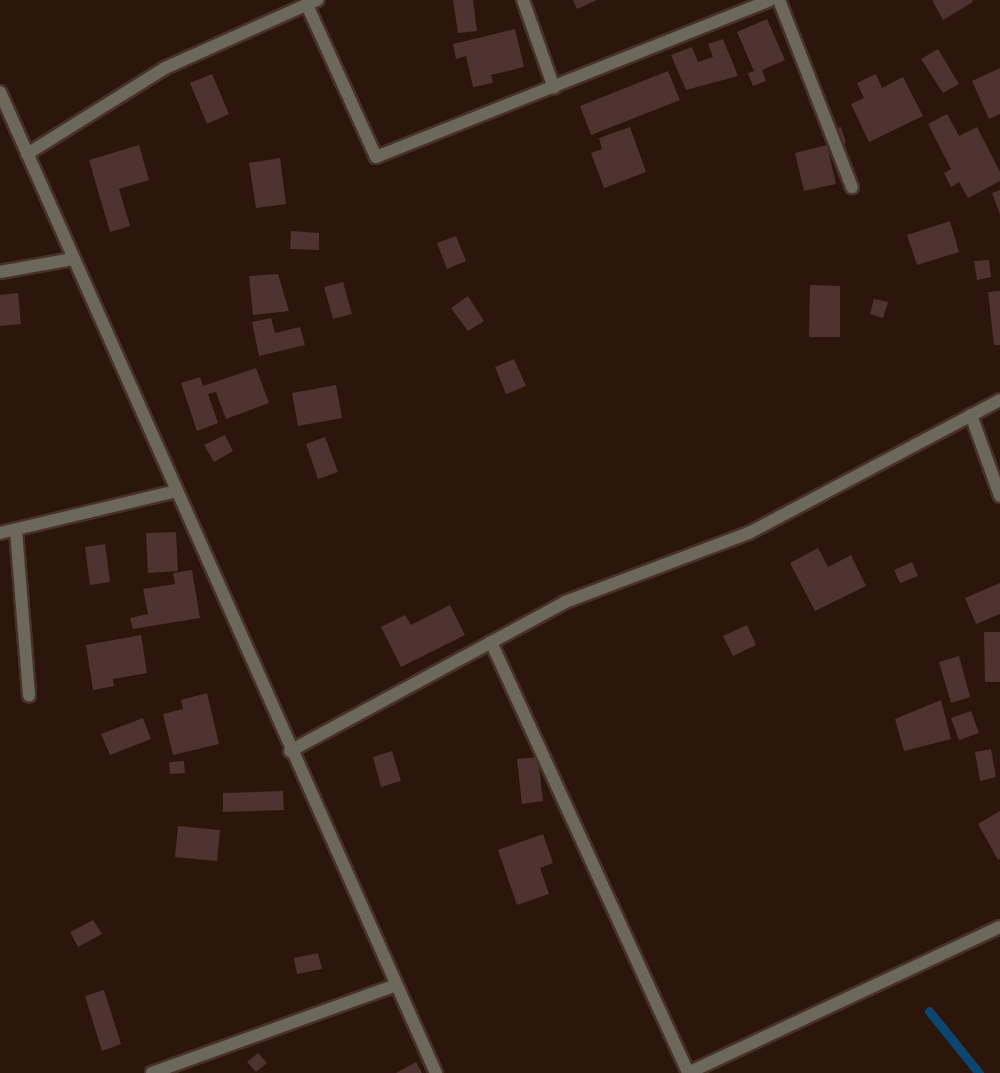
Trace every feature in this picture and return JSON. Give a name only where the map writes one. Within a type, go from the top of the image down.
[{"type":"street","points":[[523,0],[554,88]]},
{"type":"street","points":[[27,154],[165,68],[312,2],[376,157],[770,0]]},
{"type":"street","points":[[779,0],[852,187]]},
{"type":"street","points":[[0,92],[290,751],[436,1073]]},
{"type":"street","points":[[0,272],[73,259]]},
{"type":"street","points":[[290,751],[565,602],[748,533],[1000,400]]},
{"type":"street","points":[[971,415],[1000,496]]},
{"type":"street","points":[[0,533],[176,491]]},
{"type":"street","points":[[16,530],[29,695]]},
{"type":"street","points":[[491,642],[688,1073],[1000,927]]},
{"type":"street","points":[[152,1073],[396,985]]},
{"type":"building","points":[[453,0],[473,0],[477,31],[458,33]]},
{"type":"building","points":[[573,0],[597,0],[577,9]]},
{"type":"building","points":[[932,0],[972,0],[973,2],[943,20]]},
{"type":"building","points":[[767,19],[785,60],[762,70],[766,81],[753,86],[748,73],[754,71],[737,32]]},
{"type":"building","points":[[515,29],[524,67],[491,75],[493,83],[473,87],[466,56],[456,59],[453,44]]},
{"type":"building","points":[[723,39],[738,76],[686,90],[671,55],[692,47],[698,62],[713,57],[708,44]]},
{"type":"building","points":[[938,49],[959,84],[943,93],[921,59]]},
{"type":"building","points":[[1000,68],[1000,114],[989,119],[972,81]]},
{"type":"building","points":[[668,71],[680,100],[591,135],[580,106]]},
{"type":"building","points":[[212,74],[229,114],[207,124],[190,83]]},
{"type":"building","points":[[876,74],[882,88],[903,77],[923,116],[869,142],[851,104],[864,98],[857,83]]},
{"type":"building","points":[[947,114],[959,136],[977,127],[1000,172],[1000,181],[968,198],[959,182],[951,187],[944,173],[951,169],[928,124]]},
{"type":"building","points":[[630,127],[646,172],[604,188],[591,153],[602,149],[599,138]]},
{"type":"building","points":[[841,127],[846,143],[831,147],[827,131]]},
{"type":"building","points":[[139,145],[149,180],[119,189],[130,226],[110,232],[89,160]]},
{"type":"building","points":[[827,145],[836,184],[804,191],[795,153]]},
{"type":"building","points":[[280,158],[286,204],[256,208],[249,163]]},
{"type":"building","points":[[1000,190],[1000,214],[992,193]]},
{"type":"building","points":[[950,221],[959,252],[917,265],[907,235]]},
{"type":"building","points":[[291,231],[319,233],[319,250],[290,249]]},
{"type":"building","points":[[456,236],[466,261],[447,269],[437,243]]},
{"type":"building","points":[[989,260],[991,277],[977,280],[974,261]]},
{"type":"building","points":[[278,274],[289,311],[253,315],[249,276]]},
{"type":"building","points":[[343,282],[352,314],[333,319],[324,287]]},
{"type":"building","points":[[810,285],[840,286],[840,337],[809,337]]},
{"type":"building","points":[[1000,291],[1000,345],[994,345],[988,292]]},
{"type":"building","points":[[18,293],[21,324],[0,326],[0,295]]},
{"type":"building","points":[[468,296],[484,321],[468,331],[451,308]]},
{"type":"building","points":[[874,299],[888,302],[883,318],[870,314]]},
{"type":"building","points":[[271,318],[275,333],[300,327],[305,345],[259,356],[252,322]]},
{"type":"building","points":[[514,359],[526,386],[506,394],[495,367]]},
{"type":"building","points":[[256,368],[269,403],[226,419],[216,392],[208,394],[218,423],[197,431],[181,383],[200,377],[203,386]]},
{"type":"building","points":[[336,385],[342,418],[298,426],[292,393]]},
{"type":"building","points":[[225,435],[233,451],[214,462],[204,445]]},
{"type":"building","points":[[325,437],[338,472],[318,479],[306,444]]},
{"type":"building","points":[[176,532],[178,571],[148,573],[146,533]]},
{"type":"building","points":[[105,544],[110,582],[90,585],[85,547]]},
{"type":"building","points":[[818,548],[828,567],[851,555],[866,586],[815,611],[790,563]]},
{"type":"building","points":[[912,562],[918,576],[900,583],[894,570]]},
{"type":"building","points":[[192,570],[200,618],[133,629],[130,618],[148,614],[143,589],[175,584],[173,573]]},
{"type":"building","points":[[1000,583],[1000,614],[976,624],[965,598]]},
{"type":"building","points":[[450,605],[465,635],[401,667],[381,627],[405,615],[411,625]]},
{"type":"building","points":[[747,625],[756,645],[733,656],[723,636]]},
{"type":"building","points":[[984,632],[1000,632],[1000,682],[985,682]]},
{"type":"building","points":[[141,635],[147,673],[113,679],[114,686],[93,690],[86,645]]},
{"type":"building","points":[[959,656],[970,697],[951,703],[939,662]]},
{"type":"building","points":[[207,693],[219,744],[173,755],[163,714],[183,709],[181,700]]},
{"type":"building","points":[[941,700],[951,739],[904,751],[895,719]]},
{"type":"building","points":[[971,711],[979,733],[959,740],[951,718]]},
{"type":"building","points":[[143,718],[151,739],[110,755],[101,734]]},
{"type":"building","points":[[991,749],[996,777],[980,781],[975,752]]},
{"type":"building","points":[[392,751],[401,781],[381,787],[373,757]]},
{"type":"building","points":[[538,757],[543,801],[522,804],[517,759]]},
{"type":"building","points":[[184,761],[185,773],[170,774],[169,762]]},
{"type":"building","points":[[283,791],[284,810],[223,812],[223,793]]},
{"type":"building","points":[[1000,811],[1000,859],[998,860],[978,824]]},
{"type":"building","points":[[178,826],[220,830],[217,861],[175,857]]},
{"type":"building","points":[[543,834],[553,863],[540,868],[549,894],[517,905],[498,850]]},
{"type":"building","points":[[93,920],[102,934],[78,947],[70,932]]},
{"type":"building","points":[[318,953],[322,969],[297,974],[294,958]]},
{"type":"building","points":[[104,990],[121,1044],[102,1051],[85,996]]},
{"type":"building","points":[[258,1053],[267,1063],[256,1072],[247,1062]]},
{"type":"building","points":[[416,1062],[422,1073],[396,1073]]},
{"type":"waterway","points":[[929,1011],[979,1073]]}]
